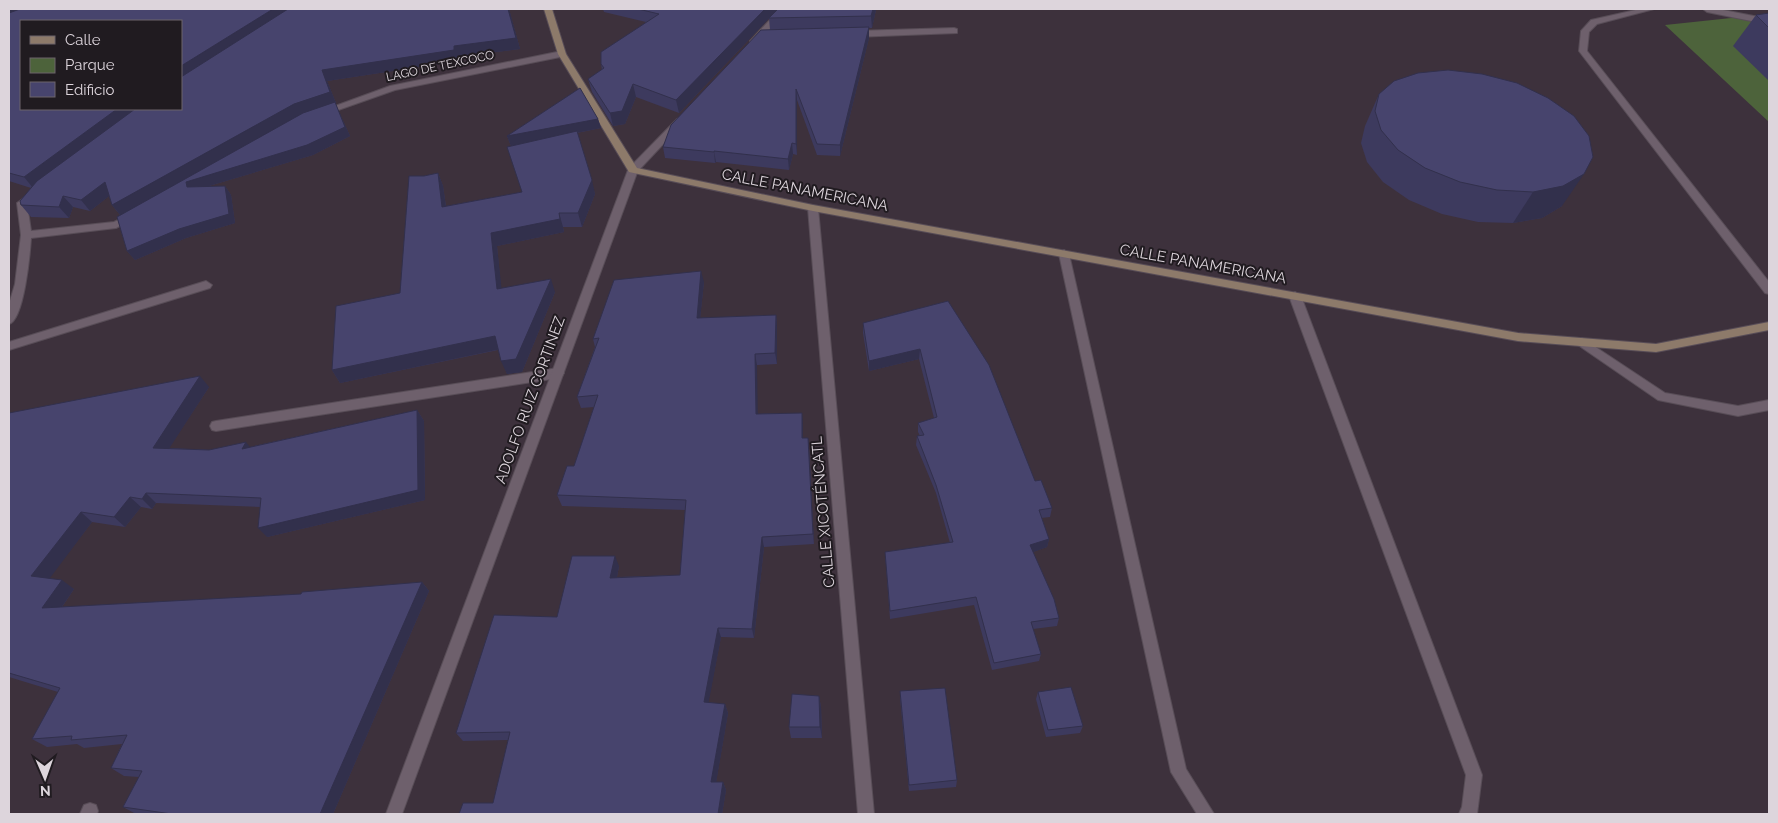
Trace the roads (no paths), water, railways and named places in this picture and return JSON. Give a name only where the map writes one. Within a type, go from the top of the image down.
[{"type":"main road","points":[[548,9],[562,54],[633,170]]},
{"type":"main road","name":"CALLE PANAMERICANA","points":[[633,170],[813,208],[1518,337],[1656,348],[1769,326]]},
{"type":"street","points":[[746,50],[764,36],[784,9]]},
{"type":"street","points":[[1650,9],[1594,22],[1585,31],[1583,51],[1769,290]]},
{"type":"street","points":[[1707,9],[1766,21]]},
{"type":"street","points":[[847,34],[954,31]]},
{"type":"street","name":"LAGO DE TEXCOCO","points":[[313,116],[393,88],[562,54]]},
{"type":"street","points":[[633,170],[686,114]]},
{"type":"street","name":"ADOLFO RUIZ CORTINEZ","points":[[394,814],[633,170]]},
{"type":"street","points":[[9,320],[21,284],[26,235],[22,203],[37,191]]},
{"type":"street","name":"CALLE XICOTÉNCATL","points":[[813,208],[866,814]]},
{"type":"street","points":[[26,235],[116,225],[142,210]]},
{"type":"street","points":[[1064,254],[1179,772],[1206,814]]},
{"type":"street","points":[[9,346],[206,285]]},
{"type":"street","points":[[1295,296],[1474,775],[1470,811],[1467,814]]},
{"type":"street","points":[[1582,342],[1662,397],[1738,411],[1769,405]]},
{"type":"street","points":[[216,426],[558,373]]}]
